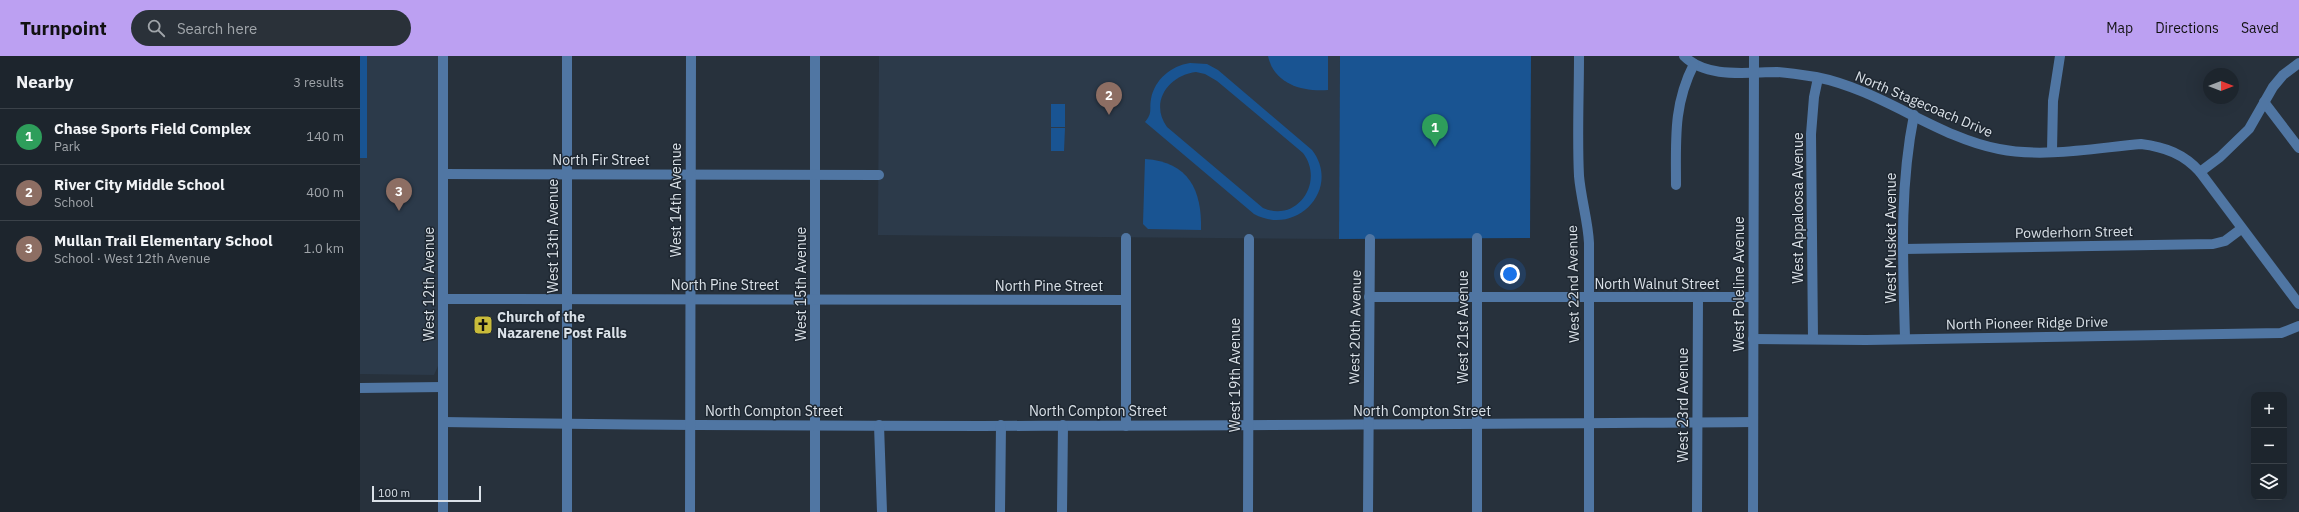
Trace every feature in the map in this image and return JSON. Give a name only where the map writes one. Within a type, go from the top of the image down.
[{"type":"street","name":"West 12th Avenue","points":[[443,56],[443,512]]},
{"type":"street","name":"West 13th Avenue","points":[[567,56],[567,512]]},
{"type":"street","name":"West 14th Avenue","points":[[690,512],[691,56]]},
{"type":"street","name":"West 15th Avenue","points":[[815,56],[815,512]]},
{"type":"street","name":"West 22nd Avenue","points":[[1579,56],[1579,175],[1581,197],[1588,226],[1589,512]]},
{"type":"street","name":"North Stagecoach Drive","points":[[1684,56],[1694,64],[1719,71],[1788,73],[1818,78],[1860,90],[1955,135],[1989,147],[2037,154],[2052,151],[2141,144],[2177,153],[2190,161],[2200,172],[2240,229],[2299,304]]},
{"type":"street","name":"West Poleline Avenue","points":[[1753,512],[1754,56]]},
{"type":"street","points":[[2052,151],[2053,101],[2060,56]]},
{"type":"street","points":[[2200,172],[2220,157],[2249,129],[2264,102],[2283,75],[2299,63]]},
{"type":"street","points":[[1676,185],[1678,106],[1687,77],[1694,64]]},
{"type":"street","name":"West Appaloosa Avenue","points":[[1813,339],[1811,134],[1814,97],[1818,78]]},
{"type":"street","points":[[2264,102],[2299,148]]},
{"type":"street","name":"West Musket Avenue","points":[[1904,338],[1904,176],[1914,115]]},
{"type":"street","name":"North Fir Street","points":[[443,174],[878,174]]},
{"type":"street","name":"Powderhorn Street","points":[[1903,248],[2213,244],[2225,241],[2240,229]]},
{"type":"street","points":[[1126,238],[1126,426]]},
{"type":"street","name":"West 21st Avenue","points":[[1477,512],[1478,238]]},
{"type":"street","name":"West 19th Avenue","points":[[1248,512],[1249,239]]},
{"type":"street","name":"West 20th Avenue","points":[[1368,512],[1370,239]]},
{"type":"street","name":"North Walnut Street","points":[[1369,297],[1753,298]]},
{"type":"street","name":"West 23rd Avenue","points":[[1697,512],[1698,298]]},
{"type":"street","name":"North Pine Street","points":[[443,299],[1126,300]]},
{"type":"street","name":"North Pioneer Ridge Drive","points":[[1753,339],[2281,334],[2299,326]]},
{"type":"street","points":[[360,388],[443,388]]},
{"type":"street","name":"North Compton Street","points":[[443,422],[690,425],[1248,426],[1588,425],[1753,422]]},
{"type":"street","points":[[880,425],[882,512]]},
{"type":"street","points":[[1000,512],[1002,425]]},
{"type":"street","points":[[1062,512],[1063,425]]},
{"type":"shaded area","points":[[360,56],[439,56],[438,366],[434,375],[360,374]]},
{"type":"shaded area","points":[[360,56],[367,56],[367,158],[360,158]]},
{"type":"shaded area","points":[[879,56],[1340,56],[1339,239],[878,235]]},
{"type":"shaded area","points":[[1268,56],[1328,56],[1328,90],[1299,88],[1290,84],[1276,73],[1271,66]]},
{"type":"shaded area","points":[[1340,56],[1531,56],[1530,238],[1339,239]]},
{"type":"shaded area","points":[[1190,63],[1207,64],[1218,70],[1312,150],[1320,165],[1322,180],[1318,193],[1310,205],[1299,214],[1285,219],[1270,219],[1254,214],[1145,122],[1150,113],[1151,99],[1156,85],[1170,70]],"holes":[[[1196,72],[1205,74],[1217,81],[1303,153],[1309,164],[1311,176],[1309,187],[1304,197],[1296,205],[1287,210],[1275,211],[1263,208],[1167,127],[1162,118],[1160,108],[1161,99],[1170,84],[1186,74]]]},
{"type":"shaded area","points":[[1051,104],[1065,104],[1065,127],[1051,127]]},
{"type":"shaded area","points":[[1051,128],[1065,128],[1064,151],[1051,151]]},
{"type":"shaded area","points":[[1145,159],[1160,161],[1172,166],[1182,172],[1190,181],[1199,202],[1201,230],[1148,229],[1143,224]]},
{"type":"place","name":"River City Middle School","points":[[1109,115]]},
{"type":"place","name":"Chase Sports Field Complex","points":[[1435,147]]},
{"type":"place","name":"Mullan Trail Elementary School","points":[[399,211]]},
{"type":"place","name":"Church of the Nazarene Post Falls","points":[[483,325]]}]
